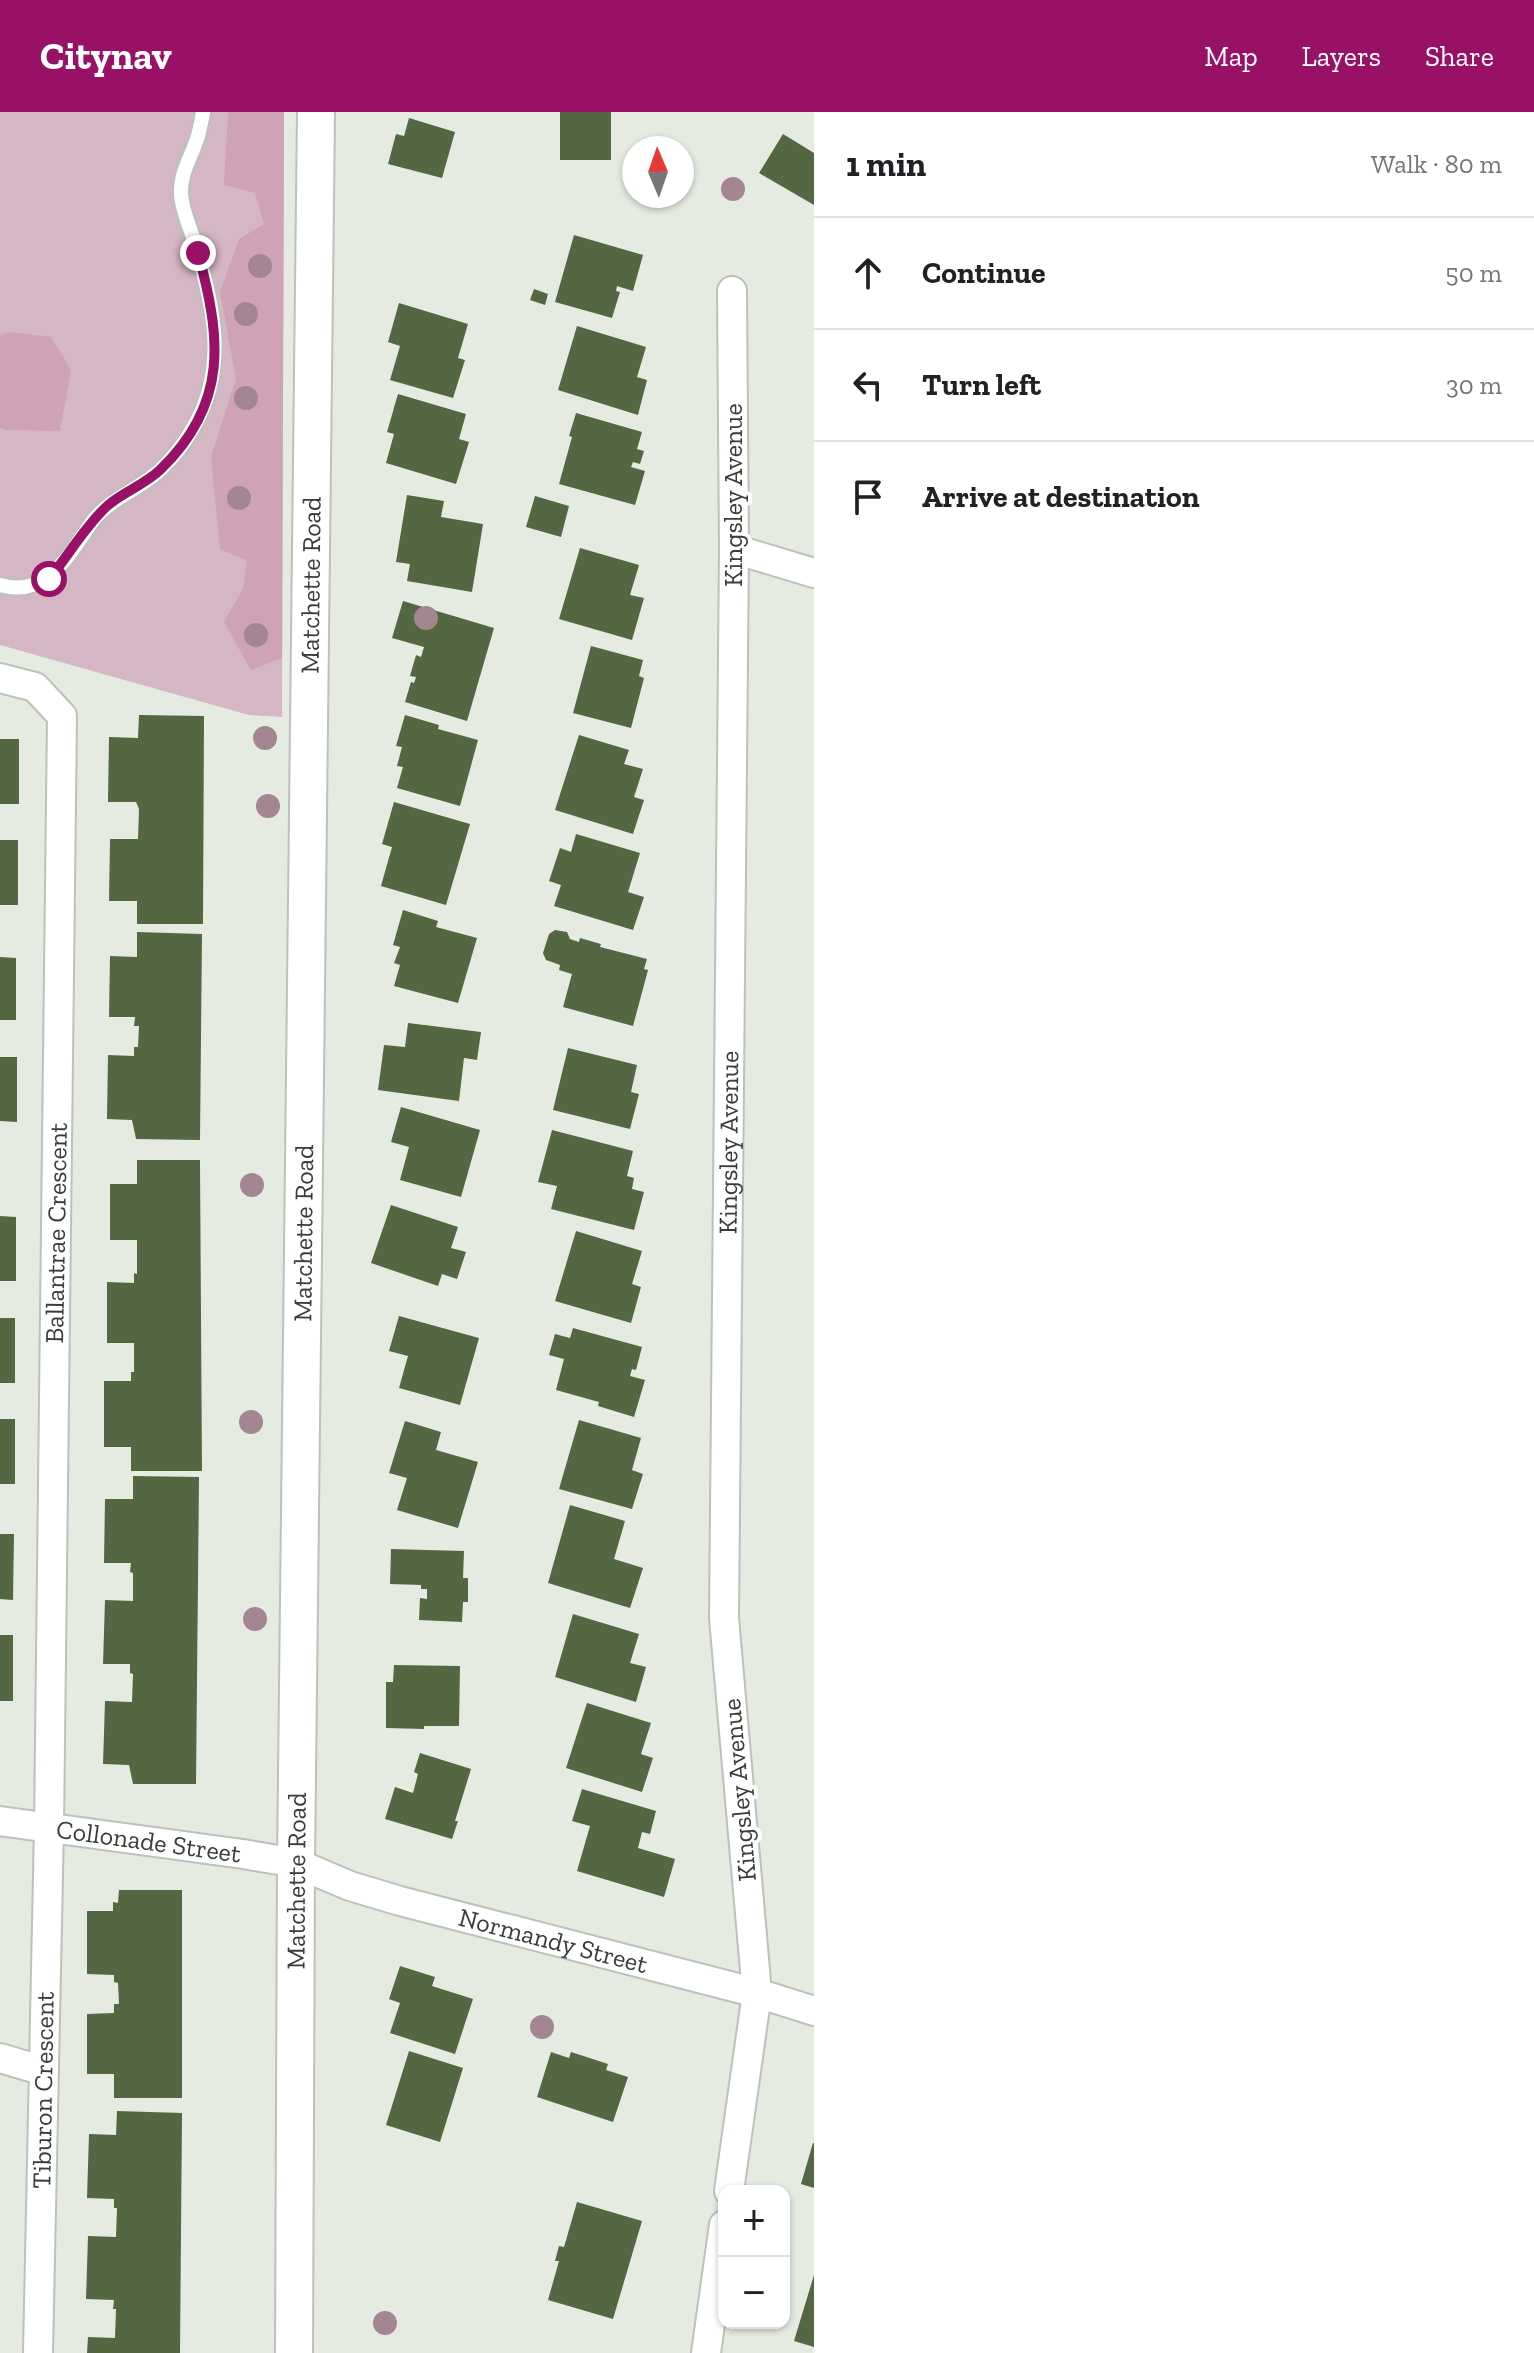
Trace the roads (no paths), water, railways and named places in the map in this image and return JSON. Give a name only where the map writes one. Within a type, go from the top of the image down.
[{"type":"street","name":"Matchette Road","points":[[294,2353],[296,1863],[316,112]]},
{"type":"street","name":"Kingsley Avenue","points":[[730,2185],[757,1993],[724,1618],[734,549],[732,291]]},
{"type":"street","points":[[734,549],[814,573]]},
{"type":"street","name":"Ballantrae Crescent","points":[[0,678],[35,687],[62,716],[49,1827]]},
{"type":"street","name":"Collonade Street","points":[[0,1821],[296,1863]]},
{"type":"street","name":"Tiburon Crescent","points":[[38,2353],[49,1827]]},
{"type":"street","name":"Normandy Street","points":[[296,1863],[350,1886],[400,1901],[757,1993],[814,2011]]},
{"type":"street","points":[[0,2058],[44,2071]]},
{"type":"street","points":[[706,2353],[720,2257]]},
{"type":"lane","points":[[0,585],[23,587],[49,579],[102,511],[159,471],[178,450],[194,428],[209,396],[216,364],[214,324],[181,196],[182,176],[198,137],[203,112]]}]
